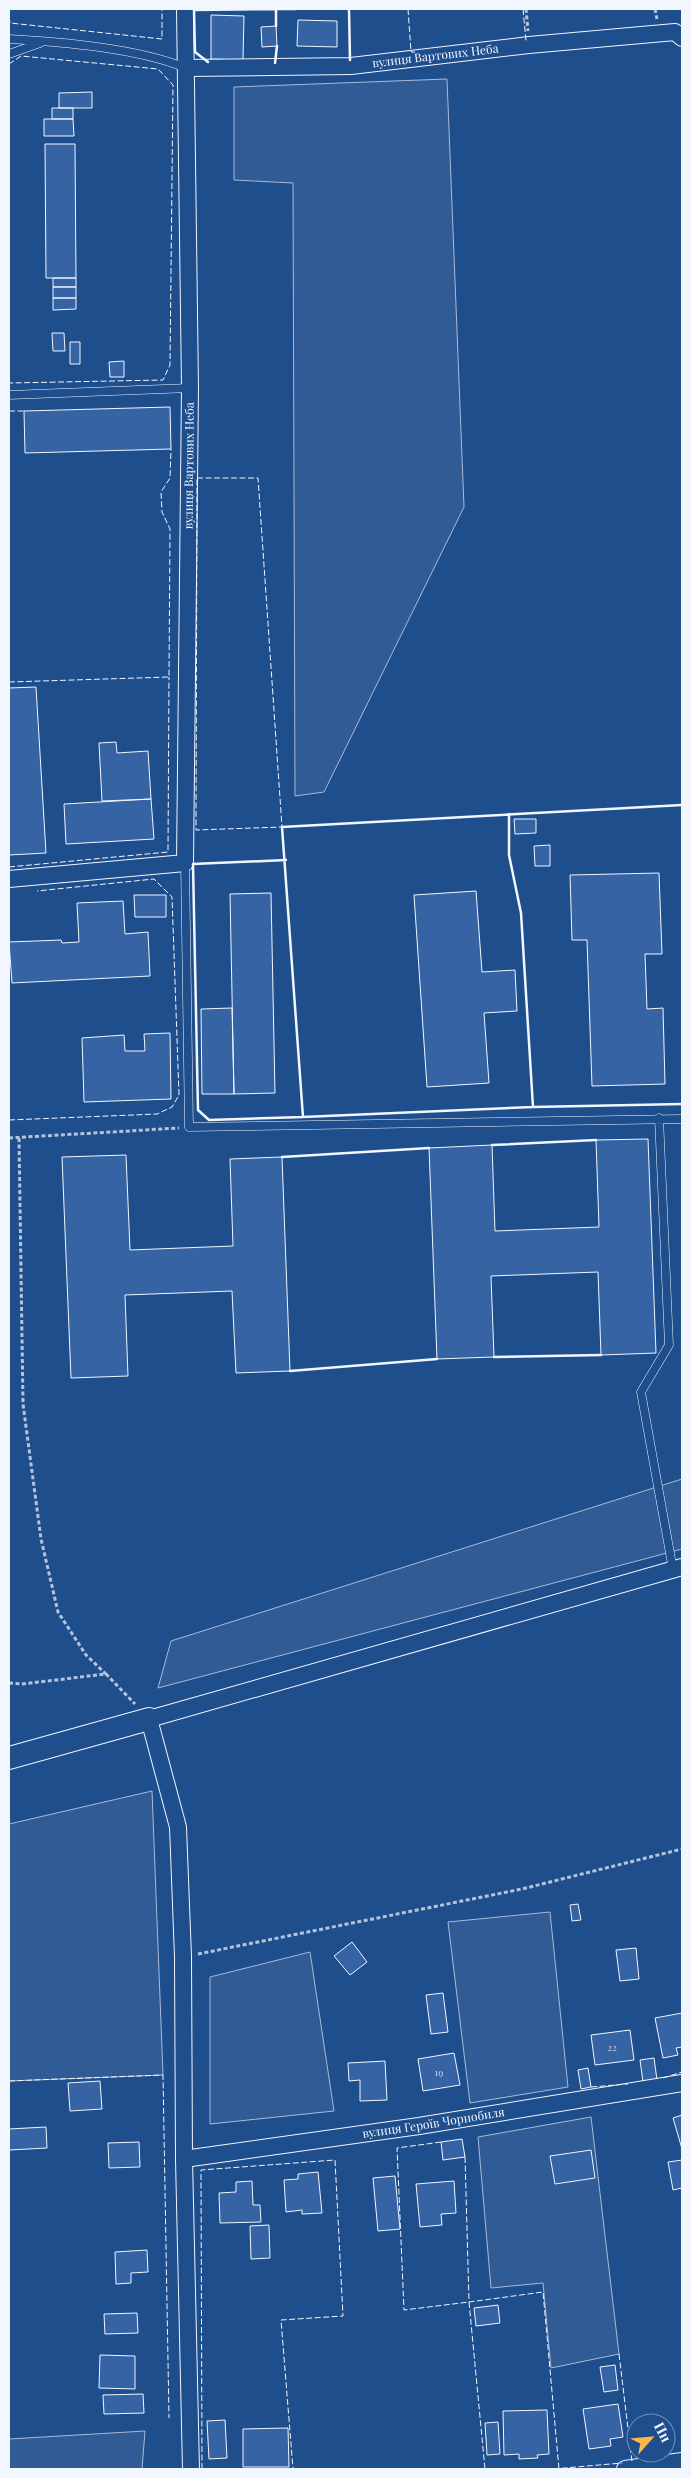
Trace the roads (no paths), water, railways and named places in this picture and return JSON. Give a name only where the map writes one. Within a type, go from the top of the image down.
[{"type":"street","name":"вулиця Вартових Неба","points":[[185,9],[190,388],[185,863]]},
{"type":"street","name":"вулиця Вартових Неба","points":[[186,68],[351,66],[529,45],[675,32],[682,38]]},
{"type":"street","points":[[9,879],[185,863]]},
{"type":"street","points":[[9,1758],[678,1568]]},
{"type":"street","points":[[149,1719],[178,1827],[183,1957],[184,2159],[191,2469]]},
{"type":"street","name":"вулиця Героїв Чорнобиля","points":[[184,2159],[420,2126],[682,2083]]},
{"type":"street","points":[[625,2469],[682,2460]]},
{"type":"lane","points":[[9,39],[47,41],[161,58],[186,68]]},
{"type":"lane","points":[[9,54],[11,51],[47,41]]},
{"type":"lane","points":[[9,395],[190,388]]},
{"type":"lane","points":[[185,863],[189,1127],[682,1119]]},
{"type":"lane","points":[[659,1118],[669,1345],[641,1392],[678,1568]]}]
